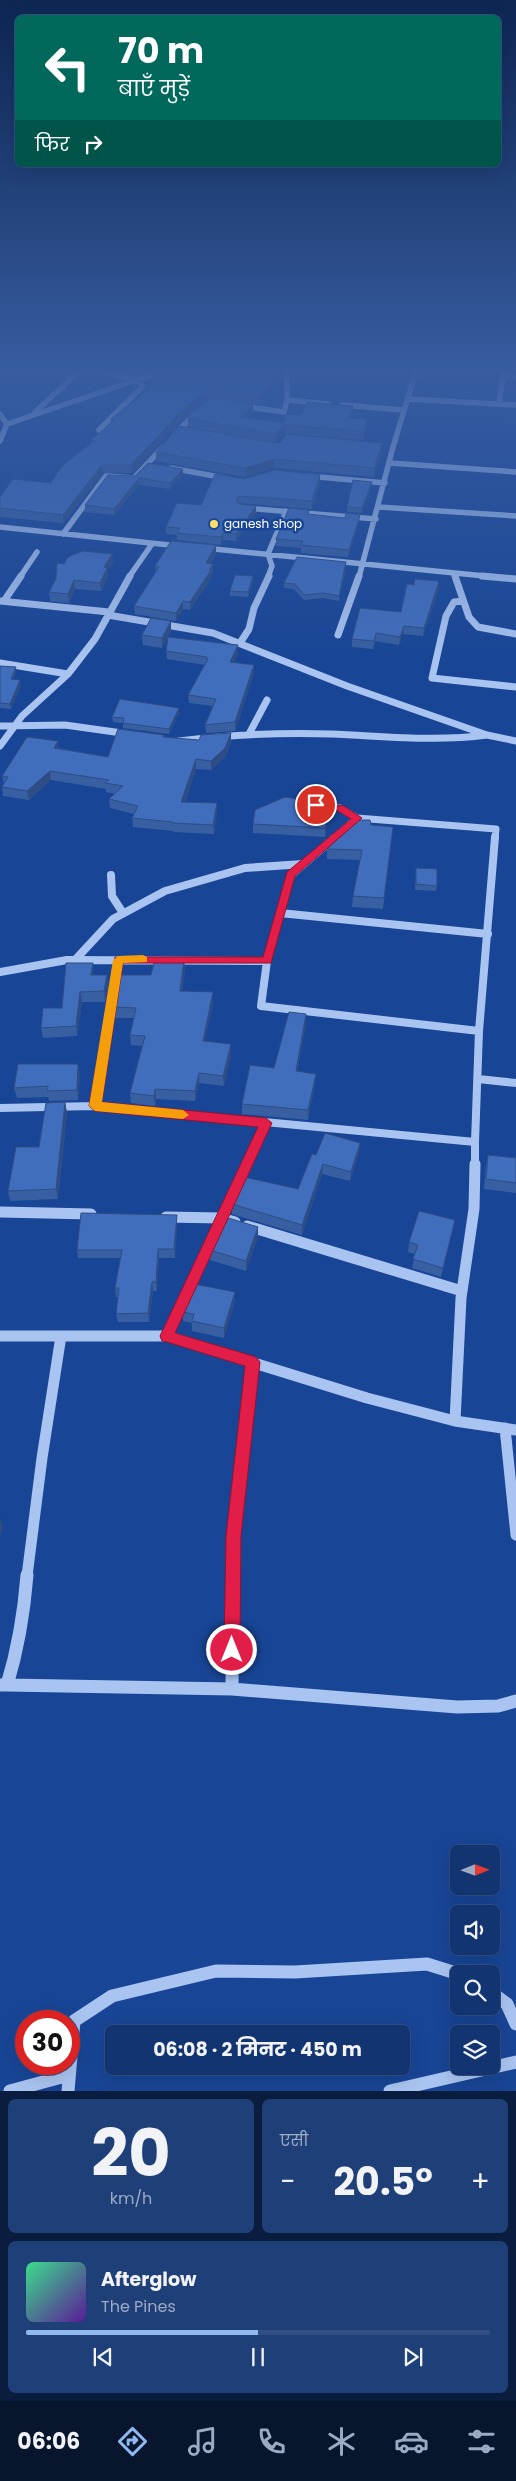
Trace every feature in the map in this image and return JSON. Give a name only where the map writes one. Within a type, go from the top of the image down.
[{"type":"street","points":[[63,534],[106,476],[134,478],[146,466]]},
{"type":"street","points":[[338,635],[364,564],[389,466]]},
{"type":"street","points":[[426,466],[516,472]]},
{"type":"street","points":[[165,467],[236,480]]},
{"type":"street","points":[[302,476],[385,482]]},
{"type":"street","points":[[379,507],[516,516]]},
{"type":"street","points":[[241,508],[376,519]]},
{"type":"street","points":[[240,642],[249,629],[254,608],[264,590],[272,566],[268,554],[286,511]]},
{"type":"street","points":[[0,527],[191,547]]},
{"type":"street","points":[[0,746],[22,716],[68,674],[95,638],[127,580],[152,544]]},
{"type":"street","points":[[200,548],[516,579]]},
{"type":"street","points":[[37,552],[2,601],[109,613],[213,633],[240,642],[259,653],[487,735],[516,741]]},
{"type":"street","points":[[455,574],[455,581],[469,617],[478,627],[516,634]]},
{"type":"street","points":[[464,601],[454,602],[446,616],[432,678],[516,687]]},
{"type":"street","points":[[0,663],[68,674]]},
{"type":"street","points":[[248,734],[267,700]]},
{"type":"street","points":[[0,726],[65,726],[134,735]]},
{"type":"street","points":[[169,740],[248,734],[305,733],[425,740],[461,740],[487,735]]},
{"type":"street","points":[[283,801],[340,808],[358,818],[496,829],[479,1031],[474,1209],[462,1291],[455,1421]]},
{"type":"street","points":[[358,818],[291,874],[267,960],[261,1006],[479,1031]]},
{"type":"street","points":[[74,960],[113,919],[165,891],[244,868],[303,864]]},
{"type":"street","points":[[111,875],[112,896],[123,913]]},
{"type":"street","points":[[280,913],[488,934]]},
{"type":"street","points":[[0,972],[74,960],[267,960]]},
{"type":"street","points":[[95,1106],[118,960]]},
{"type":"street","points":[[478,1079],[516,1083]]},
{"type":"street","points":[[0,1108],[95,1106],[475,1142]]},
{"type":"street","points":[[167,1336],[266,1123]]},
{"type":"street","points":[[0,1212],[106,1215]]},
{"type":"street","points":[[154,1216],[221,1218],[462,1291]]},
{"type":"street","points":[[0,1336],[167,1336],[367,1398],[455,1421],[511,1429],[516,1535]]},
{"type":"street","points":[[61,1336],[39,1472],[19,1636],[14,1666],[4,1685],[232,1689],[457,1707],[498,1706],[516,1701]]},
{"type":"street","points":[[232,1689],[233,1536],[253,1362]]},
{"type":"street","points":[[80,2017],[112,1996],[216,1971],[295,1972],[427,1964],[450,1971]]},
{"type":"street","points":[[500,1999],[507,2004],[516,2024]]},
{"type":"street","points":[[390,2091],[516,2062]]},
{"type":"street","points":[[10,2091],[69,2075],[68,2091]]},
{"type":"building","points":[[62,466],[102,466],[63,515],[0,508],[0,497],[13,479],[51,483]]},
{"type":"building","points":[[145,466],[163,466],[183,469],[170,483],[139,478],[114,509],[85,505],[108,475],[135,476]]},
{"type":"building","points":[[232,466],[253,466],[245,468]]},
{"type":"building","points":[[347,466],[375,466],[374,468]]},
{"type":"building","points":[[275,470],[320,475],[312,501],[239,496],[236,500],[239,504],[256,506],[236,534],[223,533],[221,537],[177,533],[180,528],[166,527],[177,503],[201,505],[215,474],[245,479]]},
{"type":"building","points":[[353,480],[372,482],[362,508],[347,507]]},
{"type":"building","points":[[289,508],[309,510],[308,514],[345,518],[346,513],[360,515],[349,550],[301,545],[303,541],[276,539]]},
{"type":"building","points":[[171,541],[216,545],[206,563],[213,564],[209,570],[211,570],[190,602],[183,601],[176,613],[134,606],[159,567],[155,566]]},
{"type":"building","points":[[83,551],[112,554],[104,567],[107,568],[100,583],[74,580],[68,594],[49,592],[56,579],[57,563],[64,564],[68,557]]},
{"type":"building","points":[[297,557],[346,562],[339,596],[323,593],[304,595],[295,584],[284,583]]},
{"type":"building","points":[[235,575],[253,576],[248,592],[230,591]]},
{"type":"building","points":[[415,579],[439,581],[424,628],[404,626],[400,637],[376,633],[374,641],[352,639],[360,608],[401,612],[407,584],[414,585]]},
{"type":"building","points":[[151,618],[171,621],[162,638],[142,635]]},
{"type":"building","points":[[168,637],[238,645],[230,662],[254,665],[235,722],[205,725],[216,699],[188,695],[208,659],[206,659],[207,657],[166,651]]},
{"type":"building","points":[[0,666],[16,667],[11,679],[20,680],[10,704],[0,703]]},
{"type":"building","points":[[120,699],[179,708],[169,729],[123,723],[124,718],[112,717]]},
{"type":"building","points":[[118,729],[164,735],[163,737],[199,740],[201,735],[231,733],[225,748],[211,761],[196,759],[181,802],[217,803],[213,825],[132,818],[138,806],[109,799],[123,786],[105,783],[109,780],[50,771],[27,791],[2,787],[8,777],[2,776],[27,737],[58,741],[54,748],[108,757]]},
{"type":"building","points":[[285,797],[303,800],[299,814],[314,807],[329,808],[325,828],[253,824],[255,810]]},
{"type":"building","points":[[359,820],[370,820],[371,825],[393,827],[384,898],[353,896],[362,850],[327,849]]},
{"type":"building","points":[[416,868],[437,869],[437,886],[416,884]]},
{"type":"building","points":[[155,958],[184,959],[180,991],[213,992],[203,1041],[231,1044],[223,1076],[199,1073],[195,1091],[155,1089],[154,1096],[130,1093],[145,1036],[130,1035],[136,1008],[114,1007],[119,975],[151,975]]},
{"type":"building","points":[[66,963],[93,963],[91,975],[107,975],[104,991],[80,992],[76,1026],[41,1028],[43,1008],[62,1008]]},
{"type":"building","points":[[289,1012],[306,1014],[296,1071],[316,1074],[308,1110],[242,1104],[250,1065],[274,1068]]},
{"type":"building","points":[[18,1064],[78,1064],[77,1090],[47,1091],[48,1086],[14,1088]]},
{"type":"building","points":[[65,1102],[56,1189],[8,1191],[16,1147],[39,1147],[46,1103]]},
{"type":"building","points":[[325,1133],[360,1143],[351,1172],[323,1164],[302,1225],[232,1204],[244,1177],[298,1189],[312,1154],[316,1155]]},
{"type":"building","points":[[488,1155],[516,1158],[516,1183],[486,1179]]},
{"type":"building","points":[[419,1211],[455,1220],[443,1268],[413,1259],[418,1245],[409,1242]]},
{"type":"building","points":[[81,1213],[177,1215],[174,1249],[158,1249],[156,1282],[152,1282],[148,1313],[116,1314],[119,1288],[115,1288],[122,1250],[77,1250]]},
{"type":"building","points":[[225,1217],[258,1227],[246,1261],[210,1250]]},
{"type":"building","points":[[194,1284],[235,1292],[224,1328],[192,1321],[194,1314],[182,1312]]},
{"type":"slow traffic","points":[[143,959],[118,960],[95,1106],[183,1115]]},
{"type":"place","name":"ganesh shop","points":[[214,524]]},
{"type":"route","points":[[232,1650],[233,1536],[253,1362],[167,1336],[266,1123],[95,1106],[118,960],[203,958],[267,960],[291,874],[358,818],[340,808],[316,805]]}]
